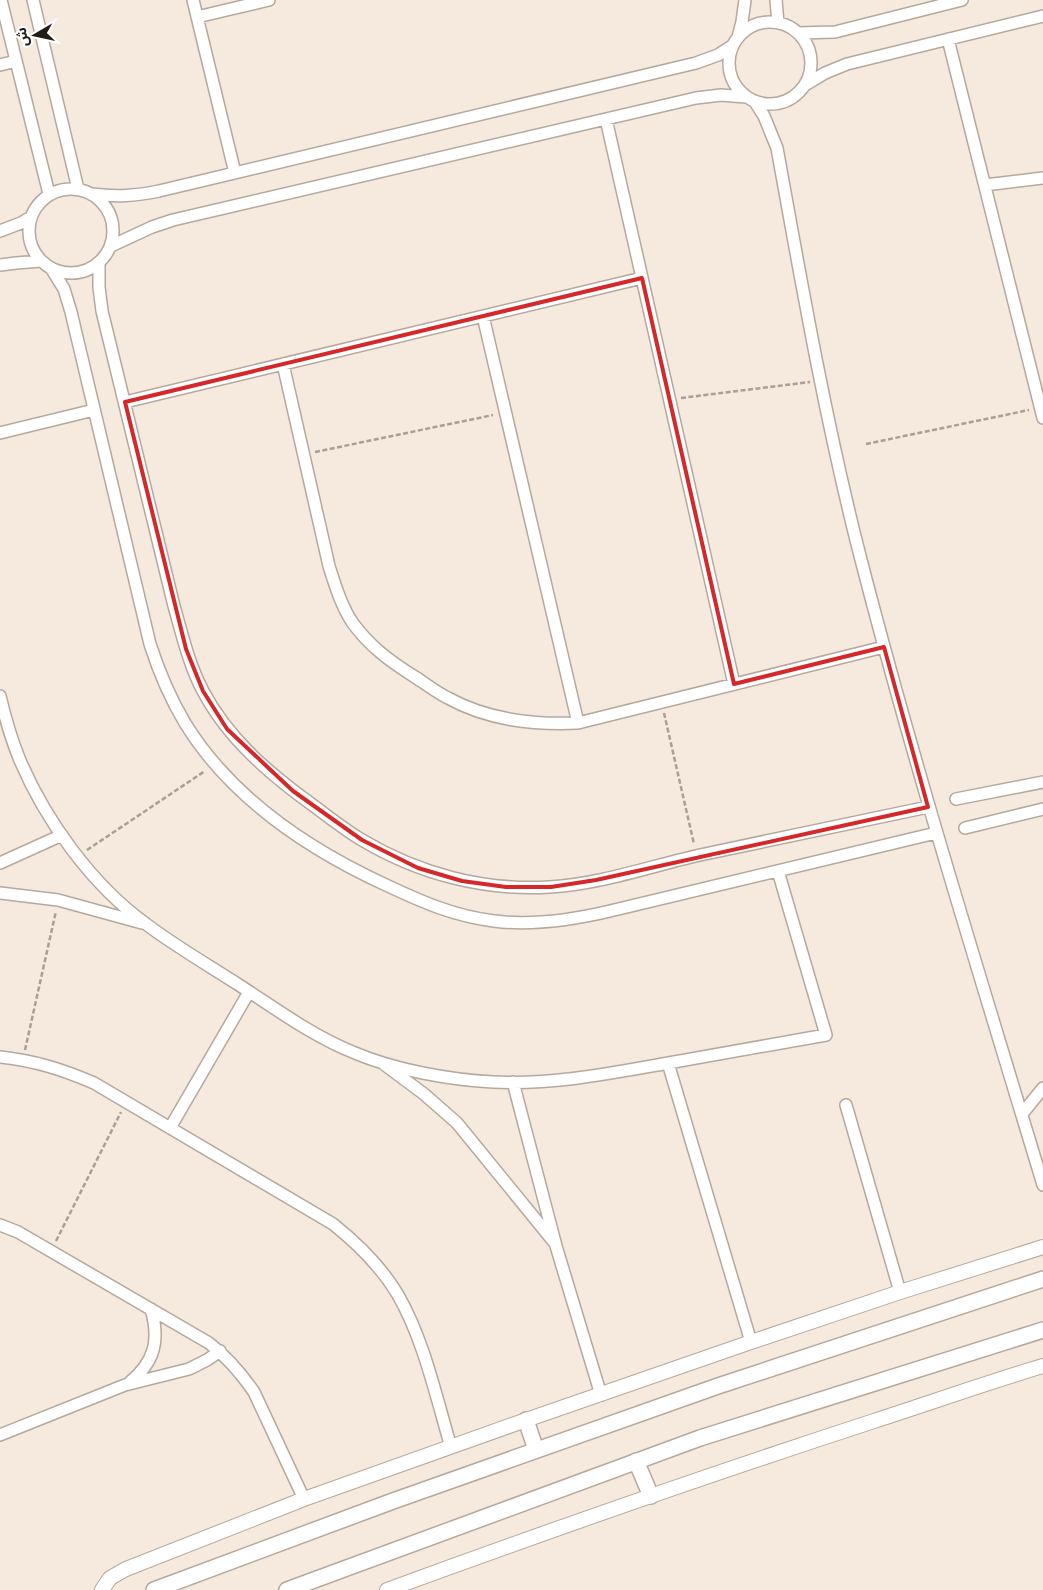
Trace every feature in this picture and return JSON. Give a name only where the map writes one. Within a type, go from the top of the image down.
[{"type":"main road","points":[[154,1590],[393,1501],[718,1386],[1043,1279]]},
{"type":"main road","points":[[287,1590],[700,1438],[1043,1330]]},
{"type":"main road","points":[[526,1420],[536,1450]]},
{"type":"main road","points":[[636,1461],[651,1496]]},
{"type":"street","points":[[1,0],[49,194]]},
{"type":"street","points":[[33,0],[78,189]]},
{"type":"street","points":[[193,0],[235,173]]},
{"type":"street","points":[[197,17],[269,0]]},
{"type":"street","points":[[744,0],[742,22],[729,57],[732,80],[738,90],[751,100],[764,116],[777,148],[821,380],[856,542],[928,808],[1043,1186]]},
{"type":"street","points":[[776,0],[778,23]]},
{"type":"street","points":[[798,33],[836,32],[962,0]]},
{"type":"street","points":[[111,246],[152,227],[173,220],[708,96],[721,95],[767,105],[784,102],[798,93],[805,85],[825,73],[847,64],[1043,16]]},
{"type":"street","points":[[92,194],[104,204],[111,216],[114,231],[111,246],[99,263],[84,271],[68,273],[51,268],[41,261],[32,248],[29,232],[31,217],[38,204],[49,194],[63,189],[78,189],[92,194],[137,196],[235,173],[696,63],[718,55],[735,42],[746,29],[756,24],[767,22],[789,27],[798,33],[805,42],[811,64],[805,85]]},
{"type":"street","points":[[948,39],[1042,413]]},
{"type":"street","points":[[0,65],[16,61]]},
{"type":"street","points":[[606,119],[734,684]]},
{"type":"street","points":[[985,185],[1043,178]]},
{"type":"street","points":[[0,231],[31,217]]},
{"type":"street","points":[[0,265],[41,261]]},
{"type":"street","points":[[99,263],[102,311],[174,606],[186,649],[203,691],[227,729],[259,762],[293,791],[362,840],[418,868],[462,881],[506,887],[551,887],[596,880],[697,856],[928,808]]},
{"type":"street","points":[[51,268],[68,301],[153,653],[171,699],[186,724],[215,764],[234,785],[263,811],[327,855],[421,901],[461,916],[495,921],[534,923],[572,920],[936,833]]},
{"type":"street","points":[[125,402],[642,278]]},
{"type":"street","points":[[483,316],[578,722]]},
{"type":"street","points":[[283,364],[327,556],[338,595],[352,621],[371,645],[394,664],[447,698],[498,718],[524,723],[578,722],[884,647]]},
{"type":"street","points":[[0,433],[94,410]]},
{"type":"street","points":[[0,697],[19,758],[33,786],[62,835],[77,856],[121,904],[146,924],[249,992],[332,1043],[380,1062],[445,1077],[513,1082],[573,1079],[826,1035],[778,871]]},
{"type":"street","points":[[956,799],[1043,782]]},
{"type":"street","points":[[965,828],[1043,809]]},
{"type":"street","points":[[0,862],[62,835]]},
{"type":"street","points":[[0,893],[58,900],[146,924]]},
{"type":"street","points":[[170,1128],[249,992]]},
{"type":"street","points":[[0,1057],[23,1059],[60,1068],[94,1083],[333,1224],[352,1238],[384,1273],[408,1314],[418,1338],[452,1447]]},
{"type":"street","points":[[380,1062],[424,1094],[457,1123],[556,1246]]},
{"type":"street","points":[[668,1063],[751,1342]]},
{"type":"street","points":[[513,1082],[556,1246],[601,1395]]},
{"type":"street","points":[[1022,1114],[1043,1088]]},
{"type":"street","points":[[846,1105],[900,1292]]},
{"type":"street","points":[[0,1225],[18,1232],[51,1251],[209,1343],[220,1352],[244,1377],[254,1392],[304,1499]]},
{"type":"street","points":[[102,1590],[110,1578],[126,1569],[304,1499],[751,1342],[1043,1247]]},
{"type":"street","points":[[125,1385],[139,1375],[150,1360],[155,1344],[156,1326],[151,1309]]},
{"type":"street","points":[[0,1435],[125,1385],[189,1369],[220,1352]]},
{"type":"street","points":[[387,1590],[538,1535],[796,1446],[1043,1366]]},
{"type":"path","points":[[670,399],[821,380]]},
{"type":"path","points":[[304,454],[505,412]]},
{"type":"path","points":[[866,444],[1042,413]]},
{"type":"path","points":[[662,702],[697,856]]},
{"type":"path","points":[[77,856],[215,764]]},
{"type":"path","points":[[23,1059],[58,900]]},
{"type":"path","points":[[51,1251],[126,1102]]},
{"type":"highlighted area","points":[[642,278],[734,684],[884,647],[928,807],[596,880],[551,887],[506,887],[462,881],[418,868],[362,840],[293,791],[227,729],[203,691],[186,649],[125,402]]}]
